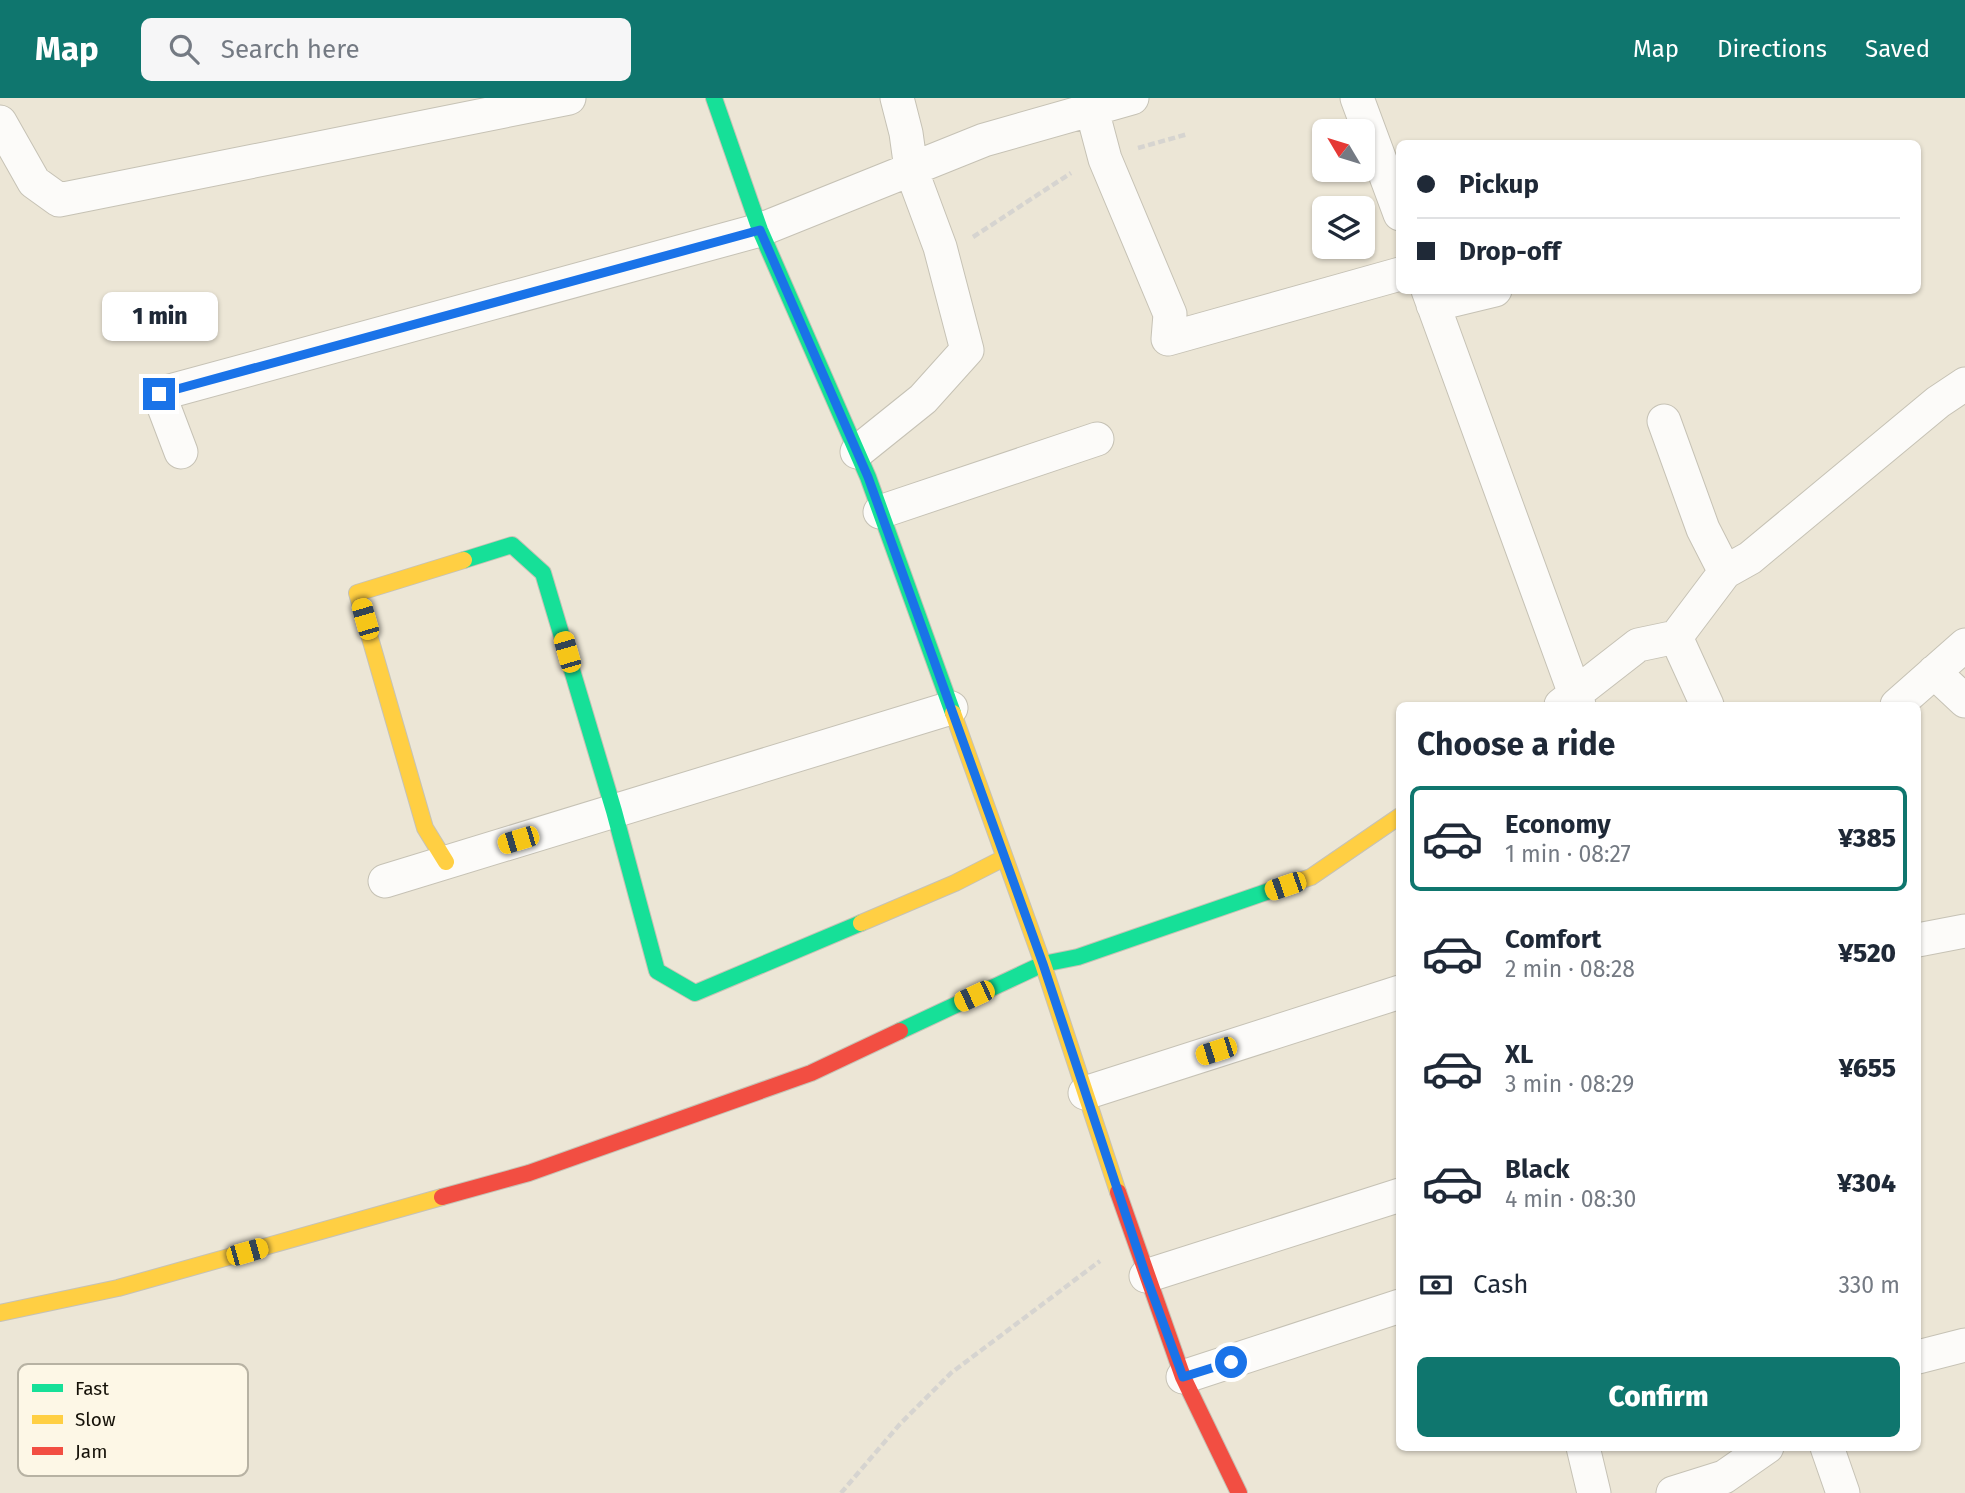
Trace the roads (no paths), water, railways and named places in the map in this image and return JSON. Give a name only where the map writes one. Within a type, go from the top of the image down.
[{"type":"street","points":[[0,122],[34,183],[59,200],[569,98]]},
{"type":"street","points":[[714,98],[760,230],[857,452],[880,512],[1043,964],[1146,1276],[1183,1377],[1239,1493]]},
{"type":"street","points":[[857,452],[923,399],[967,350],[940,247],[911,169],[897,98]]},
{"type":"street","points":[[181,452],[159,394],[760,230],[984,140],[1132,98]]},
{"type":"street","points":[[1357,98],[1396,203]]},
{"type":"street","points":[[1092,110],[1105,159],[1170,314],[1168,339],[1396,275]]},
{"type":"street","points":[[1462,294],[1431,298],[1572,702],[1638,645],[1676,637],[1725,572],[1750,558],[1938,402],[1965,384]]},
{"type":"street","points":[[1664,421],[1703,529],[1725,572]]},
{"type":"street","points":[[880,512],[1097,439]]},
{"type":"street","points":[[446,862],[425,828],[357,593],[512,545],[544,573],[614,810],[657,971],[695,993],[955,883],[1004,858]]},
{"type":"street","points":[[1676,637],[1706,702]]},
{"type":"street","points":[[1900,702],[1965,645]]},
{"type":"street","points":[[1934,672],[1965,701]]},
{"type":"street","points":[[385,881],[951,708]]},
{"type":"street","points":[[0,1313],[118,1288],[529,1173],[811,1073],[1043,964],[1078,957],[1311,877],[1396,819]]},
{"type":"street","points":[[1921,939],[1965,931]]},
{"type":"street","points":[[1085,1093],[1396,993]]},
{"type":"street","points":[[1146,1276],[1396,1196]]},
{"type":"street","points":[[1183,1377],[1396,1307]]},
{"type":"street","points":[[1921,1356],[1965,1345]]},
{"type":"street","points":[[1584,1451],[1594,1493]]},
{"type":"street","points":[[1673,1493],[1724,1477],[1761,1451]]},
{"type":"street","points":[[1828,1451],[1843,1493]]}]
